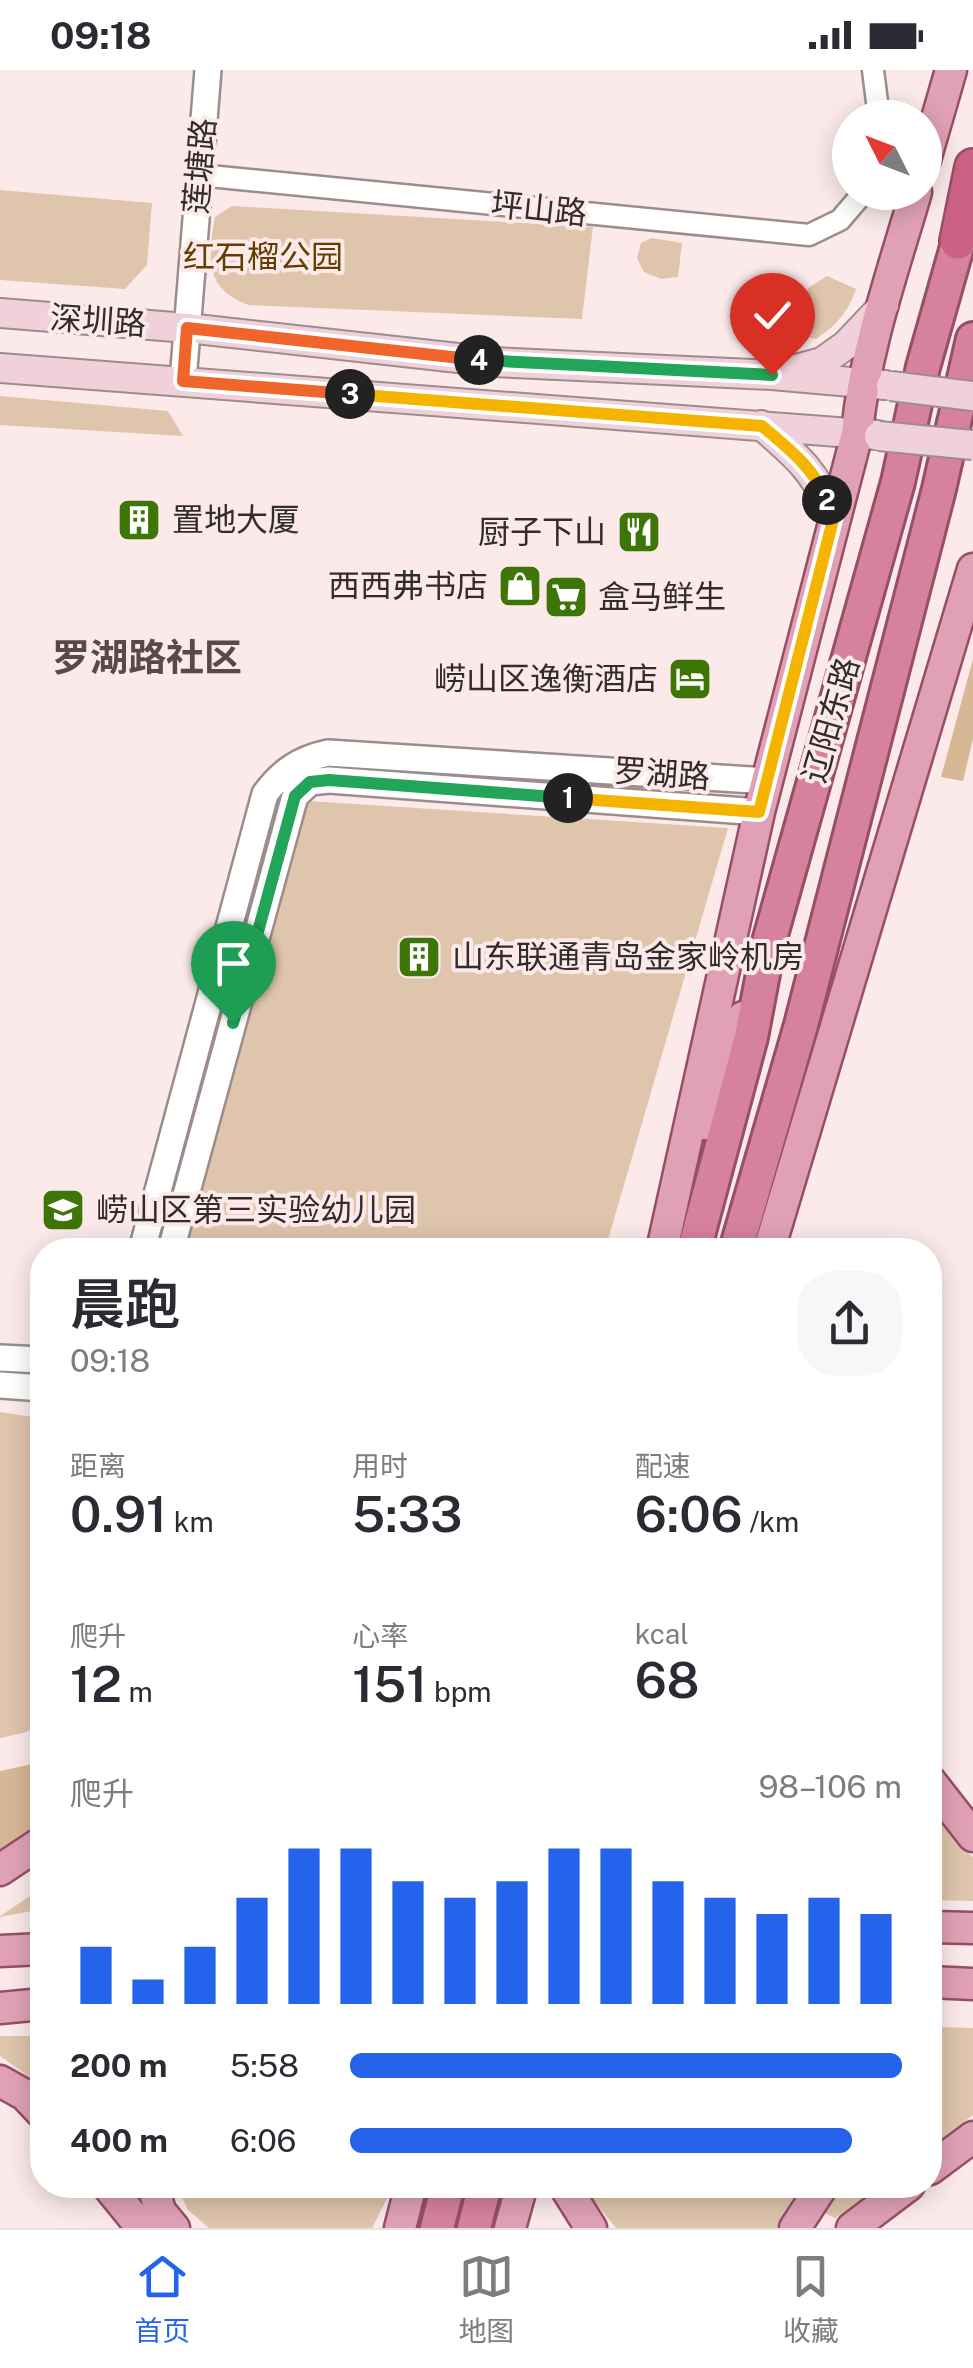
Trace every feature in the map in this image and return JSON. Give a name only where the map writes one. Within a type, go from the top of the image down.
[{"type":"highway","points":[[958,241],[973,168]]},
{"type":"highway","name":"辽阳东路","points":[[675,1238],[752,1037],[768,942],[898,482],[923,367],[973,192]]},
{"type":"highway","name":"辽阳东路","points":[[739,1238],[801,1025],[939,489],[973,339]]},
{"type":"highway","points":[[436,2228],[444,2198]]},
{"type":"highway","points":[[474,2228],[482,2198]]},
{"type":"main road","points":[[942,101],[951,70]]},
{"type":"main road","name":"辽阳东路","points":[[672,1238],[759,812],[834,516],[868,434],[878,384],[884,305],[911,210]]},
{"type":"main road","points":[[772,375],[822,362],[846,345],[884,305]]},
{"type":"main road","name":"深圳路","points":[[0,313],[187,328],[494,362],[772,375],[973,396]]},
{"type":"main road","name":"深圳路","points":[[0,368],[973,445]]},
{"type":"main road","points":[[762,426],[800,458],[820,483],[834,516]]},
{"type":"main road","points":[[775,1238],[973,569]]},
{"type":"main road","points":[[774,1238],[801,1025]]},
{"type":"main road","points":[[942,1796],[973,1836]]},
{"type":"main road","points":[[0,1870],[30,1850]]},
{"type":"main road","points":[[942,1927],[973,1928]]},
{"type":"main road","points":[[5,1951],[30,1950]]},
{"type":"main road","points":[[942,1983],[973,1984]]},
{"type":"main road","points":[[2,2008],[30,2005]]},
{"type":"main road","points":[[0,2081],[30,2100]]},
{"type":"main road","points":[[942,2160],[973,2137]]},
{"type":"main road","points":[[118,2198],[142,2228]]},
{"type":"main road","points":[[156,2198],[160,2211],[174,2228]]},
{"type":"main road","points":[[510,2228],[518,2198]]},
{"type":"main road","points":[[572,2198],[592,2228]]},
{"type":"main road","points":[[796,2228],[815,2198]]},
{"type":"main road","points":[[852,2228],[892,2198]]},
{"type":"main road","points":[[390,2228],[406,2204]]},
{"type":"street","name":"莲塘路","points":[[183,381],[208,70]]},
{"type":"street","points":[[873,70],[877,100]]},
{"type":"street","name":"坪山路","points":[[198,175],[809,235],[840,220],[849,210]]},
{"type":"street","name":"罗湖路","points":[[145,1238],[265,794],[278,777],[298,762],[328,752],[767,780]]},
{"type":"street","points":[[174,1238],[295,796],[310,782],[759,812]]},
{"type":"street","points":[[0,1358],[30,1359]]},
{"type":"street","points":[[0,1384],[30,1387]]},
{"type":"green space","points":[[0,190],[152,203],[147,265],[125,289],[0,280]]},
{"type":"green space","name":"红石榴公园","points":[[232,206],[593,227],[582,319],[249,305],[224,290],[212,270],[215,217]]},
{"type":"green space","points":[[652,238],[682,243],[678,277],[661,279],[644,272],[637,258],[641,243]]},
{"type":"green space","points":[[827,276],[856,289],[840,318],[816,339],[803,331],[808,288]]},
{"type":"green space","points":[[0,396],[168,411],[183,436],[0,425]]},
{"type":"green space","points":[[307,801],[728,828],[608,1238],[188,1238]]},
{"type":"green space","points":[[0,1412],[30,1416],[30,1729],[0,1738]]},
{"type":"green space","points":[[942,1822],[973,1857],[973,1901],[942,1900]]},
{"type":"green space","points":[[30,1896],[30,1911],[0,1916]]},
{"type":"green space","points":[[942,2027],[973,2028],[973,2115],[942,2138]]},
{"type":"green space","points":[[0,2036],[30,2036],[30,2077],[0,2056]]},
{"type":"green space","points":[[182,2198],[387,2198],[372,2228],[209,2228],[188,2210]]},
{"type":"green space","points":[[592,2198],[863,2198],[835,2218],[798,2200],[777,2228],[616,2228]]},
{"type":"shaded area","points":[[973,659],[973,739],[963,781],[941,777]]},
{"type":"shaded area","points":[[30,1765],[30,1834],[0,1855],[0,1771]]},
{"type":"place","name":"置地大厦","points":[[139,520]]},
{"type":"place","name":"厨子下山","points":[[639,532]]},
{"type":"place","name":"西西弗书店","points":[[520,586]]},
{"type":"place","name":"盒马鲜生","points":[[566,597]]},
{"type":"place","name":"崂山区逸衡酒店","points":[[690,679]]},
{"type":"place","name":"山东联通青岛金家岭机房","points":[[419,957]]},
{"type":"place","name":"崂山区第三实验幼儿园","points":[[63,1210]]},
{"type":"district","name":"罗湖路社区","points":[[147,658]]},
{"type":"route","points":[[233,1023],[295,796],[310,782],[329,780],[759,812],[834,516],[820,483],[800,458],[762,426],[183,381],[187,328],[494,362],[772,375]]}]
